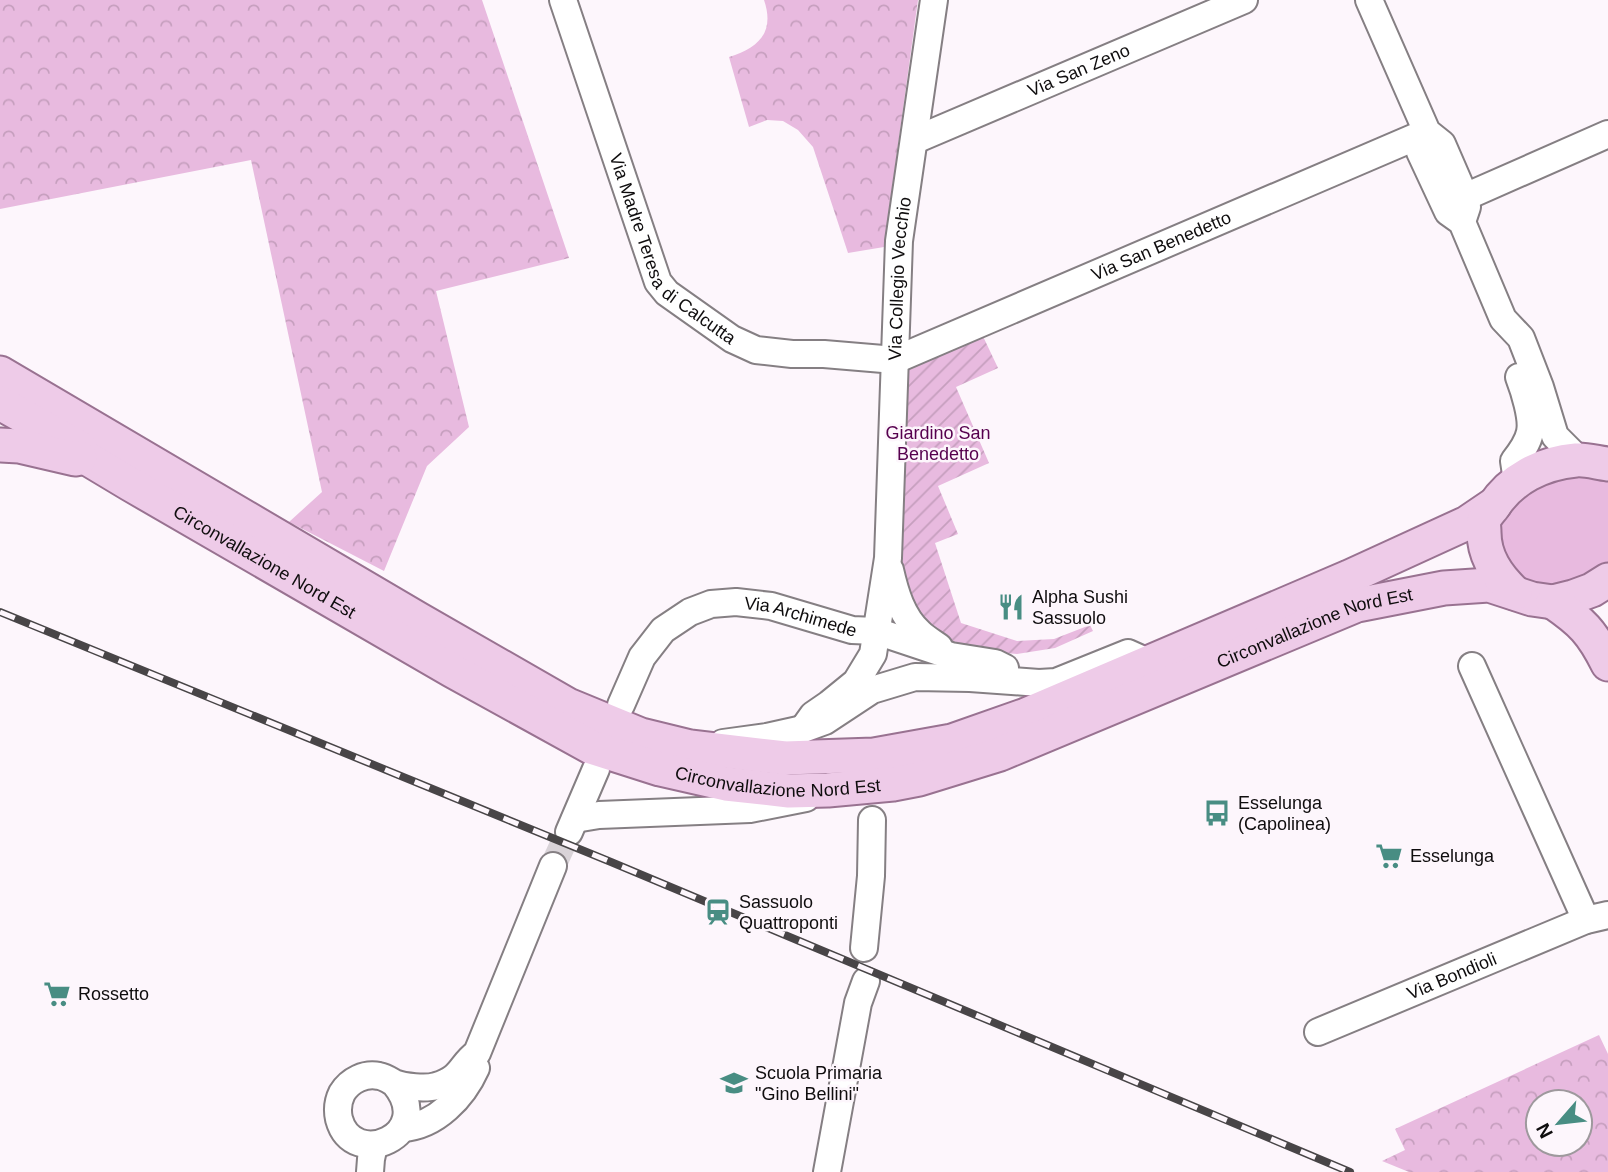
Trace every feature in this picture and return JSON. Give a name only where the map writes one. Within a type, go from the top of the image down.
[{"type":"main road","name":"Circonvallazione Nord Est","points":[[0,373],[568,705],[641,735],[690,747],[785,758],[874,755],[953,741],[1026,715],[1349,577],[1466,523],[1531,472],[1553,464],[1593,462]]},
{"type":"main road","name":"Circonvallazione Nord Est","points":[[0,403],[80,448],[85,457],[453,671],[592,747],[660,769],[726,784],[789,791],[828,790],[919,779],[1000,754],[1357,605],[1444,588],[1489,585],[1532,599],[1553,602],[1592,590],[1608,580]]},
{"type":"main road","name":"Circonvallazione Nord Est","points":[[0,445],[19,446],[75,459],[85,457]]},
{"type":"main road","points":[[1506,492],[1484,521],[1484,542],[1492,566],[1502,581],[1515,593]]},
{"type":"main road","points":[[1553,602],[1584,625],[1597,641],[1608,664]]},
{"type":"street","name":"Via Madre Teresa di Calcutta","points":[[563,0],[658,282],[667,293],[732,339],[756,350],[895,360]]},
{"type":"street","name":"Via Collegio Vecchio","points":[[803,729],[813,715],[856,682],[873,654],[888,558],[899,241],[934,0]]},
{"type":"street","name":"Via San Zeno","points":[[915,140],[1244,0]]},
{"type":"street","points":[[1370,0],[1427,132],[1420,152],[1448,212],[1464,209],[1608,134]]},
{"type":"street","name":"Via San Benedetto","points":[[895,360],[1427,132]]},
{"type":"street","points":[[1464,209],[1503,319],[1503,337],[1521,382],[1531,430],[1525,446],[1514,461],[1506,492]]},
{"type":"street","points":[[1503,319],[1521,338],[1555,436],[1593,462]]},
{"type":"street","name":"Via Collegio Vecchio","points":[[888,558],[894,590],[905,613],[918,632],[951,656]]},
{"type":"street","name":"Via Archimede","points":[[621,705],[642,657],[663,630],[690,612],[711,604],[736,601],[771,606],[852,631],[876,631],[951,656],[995,663],[1010,671],[1020,681]]},
{"type":"street","points":[[690,747],[767,737],[803,729],[825,721],[872,690],[915,677],[1056,682],[1128,653],[1148,662]]},
{"type":"street","name":"Via Bondioli","points":[[1318,1032],[1597,918],[1472,666]]},
{"type":"street","points":[[596,769],[572,826],[599,815],[751,809],[800,801],[828,790]]},
{"type":"street","points":[[864,948],[872,876],[872,820]]},
{"type":"street","points":[[396,1084],[407,1105],[407,1117],[403,1128],[395,1137],[374,1145],[355,1140],[347,1134],[341,1125],[338,1102],[350,1083],[369,1075],[379,1076],[396,1084],[422,1088],[436,1086],[458,1075],[477,1053],[553,866]]},
{"type":"street","points":[[827,1172],[858,1003],[866,981]]},
{"type":"street","points":[[403,1128],[417,1127],[456,1100],[479,1061],[477,1053]]},
{"type":"street","points":[[370,1172],[374,1145]]},
{"type":"green space","points":[[0,0],[482,0],[569,258],[436,291],[469,427],[427,466],[384,571],[289,522],[322,492],[251,160],[0,209]]},
{"type":"green space","points":[[764,0],[918,0],[884,247],[848,253],[813,147],[798,130],[783,121],[767,120],[749,127],[729,57],[749,49],[762,37],[767,21]]},
{"type":"green space","name":"Giardino San Benedetto","points":[[980,330],[998,368],[956,387],[989,463],[938,486],[958,534],[935,543],[961,623],[1017,641],[1054,639],[1090,625],[1093,631],[1055,648],[1017,654],[982,651],[945,641],[910,608],[895,555],[902,367]]},
{"type":"green space","points":[[1565,471],[1608,479],[1608,568],[1544,589],[1510,574],[1496,526],[1513,499]]},
{"type":"green space","points":[[1599,1035],[1608,1054],[1608,1172],[1409,1172],[1382,1161],[1405,1150],[1395,1129]]},
{"type":"tunnel","points":[[553,866],[568,833]]},
{"type":"railway","points":[[0,612],[611,862],[1350,1172]]},
{"type":"place","name":"Alpha Sushi Sassuolo","points":[[1011,607]]},
{"type":"place","name":"Esselunga (Capolinea)","points":[[1217,813]]},
{"type":"place","name":"Esselunga","points":[[1389,856]]},
{"type":"place","name":"Sassuolo Quattroponti","points":[[718,912]]},
{"type":"place","name":"Rossetto","points":[[57,994]]},
{"type":"place","name":"Scuola Primaria \"Gino Bellini\"","points":[[734,1083]]}]
